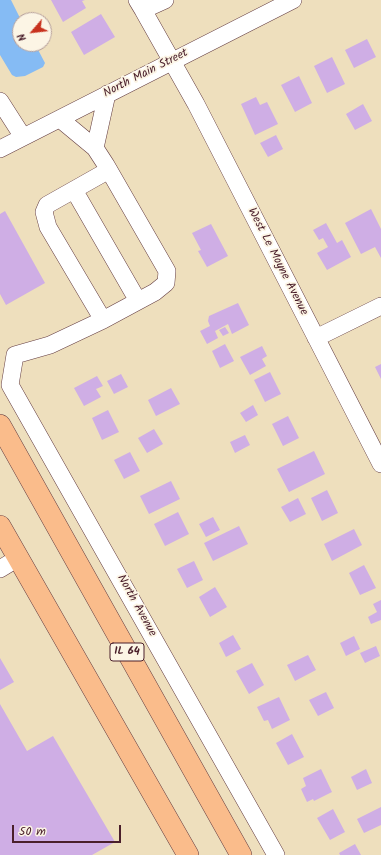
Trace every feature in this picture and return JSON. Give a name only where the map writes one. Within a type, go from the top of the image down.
[{"type":"main road","name":"IL 64","points":[[0,425],[241,855]]},
{"type":"main road","points":[[0,526],[188,855]]},
{"type":"street","points":[[140,5],[164,0]]},
{"type":"street","name":"North Main Street","points":[[0,149],[293,0]]},
{"type":"street","name":"West Le Moyne Avenue","points":[[140,5],[199,111],[381,464]]},
{"type":"street","points":[[95,148],[107,94]]},
{"type":"street","points":[[0,101],[23,138]]},
{"type":"street","points":[[60,119],[95,148],[109,170],[167,271],[166,283],[155,292],[103,320],[48,227],[44,212],[46,205],[109,170]]},
{"type":"street","points":[[74,190],[138,301]]},
{"type":"street","points":[[316,338],[381,306]]},
{"type":"street","name":"North Avenue","points":[[103,320],[50,345],[15,355],[10,385],[276,855]]},
{"type":"street","points":[[0,569],[18,558]]},
{"type":"water","points":[[0,0],[11,0],[17,12],[12,12],[12,52],[39,52],[45,63],[43,67],[25,76],[16,77],[12,75],[0,55]]},
{"type":"building","points":[[51,0],[85,0],[82,1],[86,8],[63,22]]},
{"type":"building","points":[[101,14],[115,37],[84,55],[71,32]]},
{"type":"building","points":[[367,39],[376,57],[354,68],[345,50]]},
{"type":"building","points":[[332,57],[345,84],[327,93],[314,66]]},
{"type":"building","points":[[299,76],[312,103],[295,112],[281,85]]},
{"type":"building","points":[[256,97],[260,105],[267,102],[278,124],[255,135],[241,104]]},
{"type":"building","points":[[363,104],[372,121],[355,130],[346,114]]},
{"type":"building","points":[[276,135],[283,149],[268,157],[260,143]]},
{"type":"building","points":[[371,209],[381,229],[381,258],[375,247],[361,254],[345,223]]},
{"type":"building","points":[[5,211],[45,283],[6,305],[0,294],[0,214]]},
{"type":"building","points":[[326,223],[337,243],[342,240],[351,257],[327,270],[317,253],[328,247],[323,238],[319,240],[313,230]]},
{"type":"building","points":[[211,224],[228,256],[207,267],[198,251],[201,250],[192,233]]},
{"type":"building","points":[[238,303],[249,325],[232,334],[228,324],[215,331],[218,338],[207,344],[200,331],[210,326],[208,321],[209,316]]},
{"type":"building","points":[[225,327],[229,333],[223,336],[219,330]]},
{"type":"building","points":[[225,344],[234,361],[220,368],[212,351]]},
{"type":"building","points":[[262,346],[267,356],[262,359],[266,366],[250,375],[240,357]]},
{"type":"building","points":[[381,364],[381,379],[375,367]]},
{"type":"building","points":[[270,372],[281,394],[265,402],[254,380]]},
{"type":"building","points":[[121,374],[128,387],[114,394],[107,381]]},
{"type":"building","points":[[97,376],[103,386],[96,389],[101,397],[84,406],[74,388]]},
{"type":"building","points":[[171,388],[180,404],[156,416],[148,400]]},
{"type":"building","points":[[253,405],[258,415],[246,422],[240,413]]},
{"type":"building","points":[[108,410],[119,432],[102,440],[92,418]]},
{"type":"building","points":[[288,416],[299,438],[283,446],[272,424]]},
{"type":"building","points":[[154,429],[163,444],[147,453],[138,438]]},
{"type":"building","points":[[245,435],[250,445],[235,453],[230,442]]},
{"type":"building","points":[[314,451],[325,474],[289,492],[277,469]]},
{"type":"building","points":[[130,452],[140,471],[124,479],[114,460]]},
{"type":"building","points":[[171,481],[180,499],[149,514],[140,496]]},
{"type":"building","points":[[327,490],[338,513],[322,521],[311,498]]},
{"type":"building","points":[[298,498],[306,514],[290,522],[281,507]]},
{"type":"building","points":[[178,512],[189,534],[165,546],[154,524]]},
{"type":"building","points":[[213,517],[220,530],[206,537],[199,524]]},
{"type":"building","points":[[239,526],[248,544],[213,561],[204,543]]},
{"type":"building","points":[[354,529],[362,545],[332,561],[324,544]]},
{"type":"building","points":[[194,561],[203,580],[187,588],[177,569]]},
{"type":"building","points":[[364,565],[376,588],[360,595],[349,573]]},
{"type":"building","points":[[215,587],[227,607],[210,617],[199,597]]},
{"type":"building","points":[[381,600],[381,620],[371,624],[368,617],[377,612],[373,604]]},
{"type":"building","points":[[233,635],[241,649],[226,657],[219,643]]},
{"type":"building","points":[[354,636],[360,649],[346,656],[340,643]]},
{"type":"building","points":[[376,646],[380,656],[365,663],[360,653]]},
{"type":"building","points":[[308,655],[316,670],[295,681],[287,665]]},
{"type":"building","points":[[0,658],[14,682],[0,690]]},
{"type":"building","points":[[252,663],[264,685],[249,694],[236,671]]},
{"type":"building","points":[[326,692],[334,708],[318,716],[309,700]]},
{"type":"building","points":[[279,697],[290,720],[272,729],[268,720],[264,721],[257,707]]},
{"type":"building","points":[[0,704],[27,751],[53,736],[115,842],[92,855],[0,855]]},
{"type":"building","points":[[292,734],[304,757],[288,765],[276,743]]},
{"type":"building","points":[[321,769],[332,792],[314,801],[313,799],[307,802],[301,789],[306,786],[303,778]]},
{"type":"building","points":[[366,769],[372,783],[357,790],[351,777]]},
{"type":"building","points":[[381,807],[381,825],[364,833],[357,819]]},
{"type":"building","points":[[333,809],[345,832],[330,840],[317,818]]},
{"type":"building","points":[[355,844],[361,855],[340,855],[339,853]]}]
